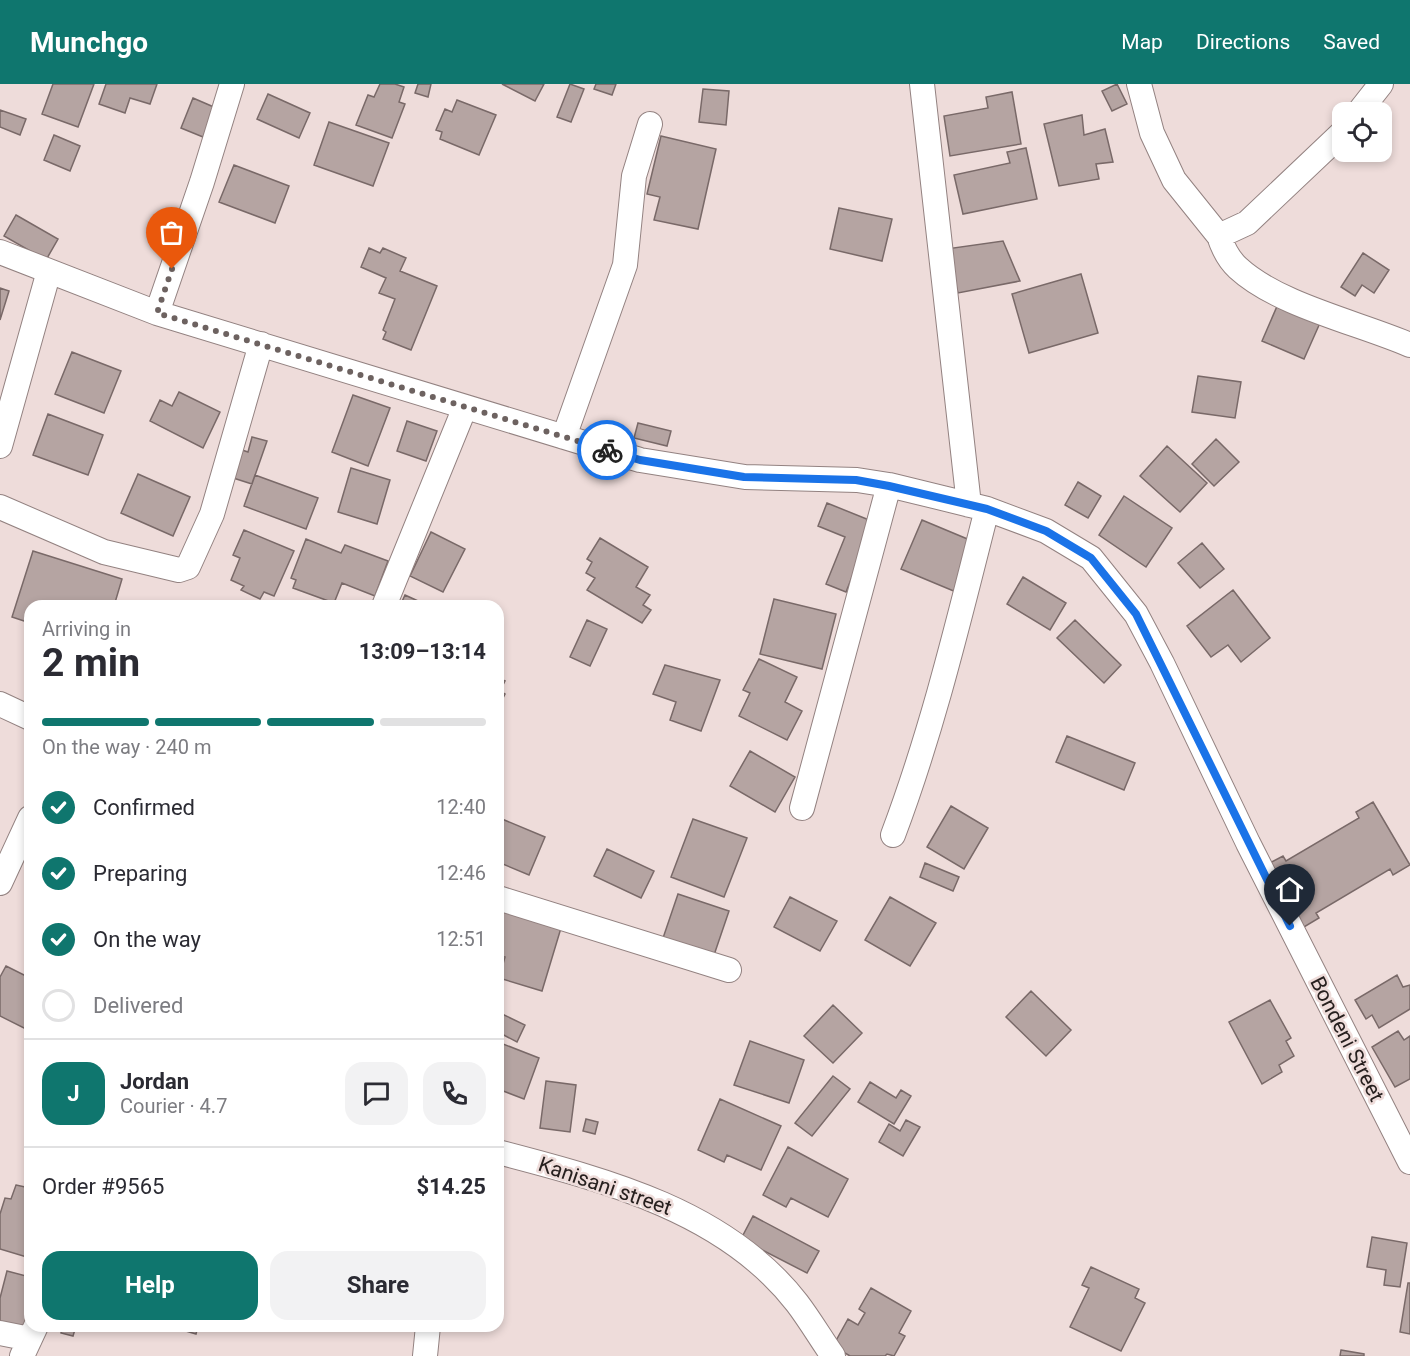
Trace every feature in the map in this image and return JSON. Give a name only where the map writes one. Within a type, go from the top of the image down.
[{"type":"street","points":[[157,313],[202,182],[232,84]]},
{"type":"street","points":[[893,835],[910,790],[939,694],[978,507],[922,84]]},
{"type":"street","points":[[1139,84],[1152,133],[1174,180],[1219,237],[1225,252],[1238,268],[1274,291],[1410,345]]},
{"type":"street","points":[[1367,102],[1381,84]]},
{"type":"street","points":[[564,437],[625,265],[634,176],[650,124]]},
{"type":"street","points":[[1219,237],[1247,223],[1332,142]]},
{"type":"street","name":"Bondeni Street","points":[[0,252],[157,313],[640,460],[744,477],[856,480],[889,486],[978,507],[1046,531],[1091,558],[1136,614],[1162,663],[1189,724],[1253,854],[1410,1162]]},
{"type":"street","points":[[0,446],[49,272]]},
{"type":"street","points":[[0,507],[104,552],[179,570],[188,567],[212,514],[261,344]]},
{"type":"street","points":[[386,600],[465,407]]},
{"type":"street","points":[[802,808],[889,486]]},
{"type":"street","points":[[0,704],[24,715]]},
{"type":"street","points":[[0,883],[24,831]]},
{"type":"street","points":[[504,900],[729,970]]},
{"type":"street","name":"Kanisani street","points":[[504,1154],[576,1172],[668,1205],[723,1236],[761,1266],[796,1302],[833,1356]]},
{"type":"street","points":[[425,1356],[427,1332]]},
{"type":"street","points":[[0,1334],[29,1340]]},
{"type":"building","points":[[53,84],[94,84],[78,127],[42,114]]},
{"type":"building","points":[[106,84],[157,84],[150,104],[130,98],[125,113],[99,104]]},
{"type":"building","points":[[380,84],[395,84],[404,87],[399,102],[405,104],[392,138],[356,125],[368,95],[374,97]]},
{"type":"building","points":[[418,84],[431,84],[428,97],[415,93]]},
{"type":"building","points":[[502,84],[544,84],[535,101]]},
{"type":"building","points":[[570,84],[584,89],[571,122],[557,117]]},
{"type":"building","points":[[596,84],[616,84],[612,95],[594,89]]},
{"type":"building","points":[[1117,84],[1127,104],[1112,111],[1102,91]]},
{"type":"building","points":[[703,89],[729,91],[726,125],[699,122]]},
{"type":"building","points":[[1012,92],[1021,144],[950,156],[944,116],[988,108],[986,97]]},
{"type":"building","points":[[268,94],[310,113],[299,138],[257,119]]},
{"type":"building","points":[[193,98],[216,108],[203,137],[181,128]]},
{"type":"building","points":[[457,100],[496,115],[479,155],[440,139],[442,132],[436,130],[445,109],[452,112]]},
{"type":"building","points":[[0,110],[26,119],[20,135],[0,127]]},
{"type":"building","points":[[1082,115],[1084,135],[1105,129],[1113,162],[1096,164],[1099,179],[1059,186],[1044,124]]},
{"type":"building","points":[[329,122],[389,143],[373,186],[314,165]]},
{"type":"building","points":[[54,135],[80,146],[70,171],[44,160]]},
{"type":"building","points":[[661,136],[716,149],[698,229],[654,220],[660,197],[647,194]]},
{"type":"building","points":[[1026,148],[1037,199],[963,214],[954,175],[1010,163],[1007,152]]},
{"type":"building","points":[[234,165],[289,186],[275,223],[219,202]]},
{"type":"building","points":[[839,208],[892,219],[882,261],[830,249]]},
{"type":"building","points":[[16,215],[58,239],[46,260],[4,236]]},
{"type":"building","points":[[1003,241],[1020,281],[958,293],[946,249]]},
{"type":"building","points":[[369,248],[380,253],[383,248],[406,258],[400,271],[437,286],[411,350],[383,339],[386,332],[383,330],[395,299],[379,293],[386,278],[361,267]]},
{"type":"building","points":[[1363,253],[1389,270],[1374,293],[1362,285],[1355,296],[1341,287]]},
{"type":"building","points":[[1081,274],[1098,333],[1029,353],[1012,294]]},
{"type":"building","points":[[0,288],[9,291],[0,320]]},
{"type":"building","points":[[1278,304],[1320,323],[1304,359],[1262,341]]},
{"type":"building","points":[[72,352],[121,371],[104,413],[55,394]]},
{"type":"building","points":[[1198,376],[1241,382],[1235,418],[1192,412]]},
{"type":"building","points":[[179,392],[220,412],[203,448],[150,421],[160,400],[172,406]]},
{"type":"building","points":[[353,395],[390,408],[368,466],[332,452]]},
{"type":"building","points":[[48,414],[103,435],[88,475],[33,455]]},
{"type":"building","points":[[407,421],[437,431],[426,461],[397,451]]},
{"type":"building","points":[[638,423],[671,431],[667,446],[634,438]]},
{"type":"building","points":[[252,437],[267,441],[252,484],[230,477],[239,449],[248,452]]},
{"type":"building","points":[[1216,439],[1239,462],[1214,486],[1192,464]]},
{"type":"building","points":[[1167,446],[1207,483],[1180,512],[1140,476]]},
{"type":"building","points":[[351,468],[390,480],[377,524],[338,512]]},
{"type":"building","points":[[138,474],[190,497],[173,536],[121,513]]},
{"type":"building","points":[[255,475],[318,498],[306,529],[244,506]]},
{"type":"building","points":[[1078,482],[1101,496],[1088,518],[1065,505]]},
{"type":"building","points":[[1124,496],[1172,528],[1146,567],[1099,535]]},
{"type":"building","points":[[827,503],[874,522],[846,592],[826,584],[845,537],[818,526]]},
{"type":"building","points":[[922,520],[977,543],[956,592],[901,569]]},
{"type":"building","points":[[244,530],[294,551],[274,596],[264,592],[260,599],[241,590],[244,586],[231,580],[240,558],[233,555]]},
{"type":"building","points":[[431,532],[465,549],[443,592],[410,576]]},
{"type":"building","points":[[600,538],[648,567],[636,587],[650,595],[643,605],[651,610],[642,623],[587,590],[595,578],[586,573],[592,562],[587,559]]},
{"type":"building","points":[[306,539],[341,553],[345,545],[388,561],[375,596],[342,583],[335,600],[326,600],[293,588],[296,580],[291,578]]},
{"type":"building","points":[[1202,543],[1224,569],[1200,588],[1178,563]]},
{"type":"building","points":[[33,551],[122,579],[116,600],[24,600],[24,621],[12,617]]},
{"type":"building","points":[[1023,577],[1066,603],[1050,630],[1007,604]]},
{"type":"building","points":[[1233,590],[1270,638],[1241,662],[1228,645],[1211,657],[1187,626]]},
{"type":"building","points":[[405,595],[416,600],[403,600]]},
{"type":"building","points":[[774,599],[836,614],[822,669],[760,654]]},
{"type":"building","points":[[587,620],[607,629],[590,666],[570,657]]},
{"type":"building","points":[[1075,620],[1121,665],[1104,683],[1057,638]]},
{"type":"building","points":[[759,659],[797,677],[785,702],[802,711],[787,740],[739,716],[750,693],[743,690]]},
{"type":"building","points":[[665,665],[720,680],[701,731],[670,720],[676,702],[653,694]]},
{"type":"building","points":[[1067,736],[1135,763],[1124,790],[1056,762]]},
{"type":"building","points":[[750,751],[795,777],[775,812],[730,786]]},
{"type":"building","points":[[1373,802],[1410,865],[1393,875],[1390,869],[1316,913],[1319,918],[1304,927],[1268,864],[1283,856],[1286,861],[1359,818],[1356,812]]},
{"type":"building","points":[[951,806],[988,828],[964,869],[927,847]]},
{"type":"building","points":[[693,819],[747,838],[724,897],[671,877]]},
{"type":"building","points":[[504,820],[545,837],[529,875],[504,865]]},
{"type":"building","points":[[607,849],[654,871],[641,898],[594,876]]},
{"type":"building","points":[[925,863],[959,877],[953,891],[920,877]]},
{"type":"building","points":[[678,894],[729,911],[713,958],[662,941]]},
{"type":"building","points":[[790,897],[837,921],[820,951],[774,927]]},
{"type":"building","points":[[890,897],[936,923],[910,966],[865,940]]},
{"type":"building","points":[[504,910],[561,928],[542,991],[504,980]]},
{"type":"building","points":[[6,966],[24,975],[24,1028],[0,1016],[0,977]]},
{"type":"building","points":[[1397,975],[1403,987],[1410,985],[1410,1009],[1379,1028],[1372,1015],[1366,1019],[1355,1000]]},
{"type":"building","points":[[1031,991],[1071,1030],[1046,1056],[1006,1017]]},
{"type":"building","points":[[1270,1000],[1291,1038],[1286,1041],[1294,1056],[1279,1065],[1282,1072],[1262,1084],[1229,1022]]},
{"type":"building","points":[[833,1005],[862,1033],[833,1063],[804,1036]]},
{"type":"building","points":[[504,1015],[525,1025],[517,1042],[504,1035]]},
{"type":"building","points":[[1398,1031],[1404,1040],[1410,1036],[1410,1079],[1395,1087],[1372,1047]]},
{"type":"building","points":[[750,1041],[804,1060],[789,1103],[734,1085]]},
{"type":"building","points":[[504,1044],[539,1058],[524,1099],[504,1091]]},
{"type":"building","points":[[833,1076],[850,1089],[812,1136],[795,1123]]},
{"type":"building","points":[[546,1081],[576,1085],[570,1132],[540,1128]]},
{"type":"building","points":[[870,1082],[896,1098],[901,1090],[911,1096],[894,1124],[858,1102]]},
{"type":"building","points":[[720,1099],[781,1126],[761,1170],[727,1155],[724,1162],[698,1150]]},
{"type":"building","points":[[586,1119],[598,1122],[595,1134],[583,1131]]},
{"type":"building","points":[[906,1120],[920,1127],[903,1156],[879,1142],[889,1124],[900,1131]]},
{"type":"building","points":[[788,1147],[848,1179],[828,1217],[791,1198],[786,1207],[763,1195]]},
{"type":"building","points":[[16,1185],[24,1187],[24,1256],[0,1249],[0,1214],[5,1198],[11,1199]]},
{"type":"building","points":[[753,1216],[819,1251],[807,1273],[741,1239]]},
{"type":"building","points":[[1372,1237],[1407,1243],[1400,1287],[1384,1285],[1386,1270],[1367,1267]]},
{"type":"building","points":[[1091,1267],[1139,1289],[1135,1298],[1145,1303],[1121,1351],[1070,1327],[1089,1288],[1082,1285]]},
{"type":"building","points":[[7,1271],[24,1275],[24,1332],[26,1333],[0,1326],[0,1298]]},
{"type":"building","points":[[1408,1283],[1410,1283],[1410,1334],[1400,1332]]},
{"type":"building","points":[[871,1288],[911,1311],[899,1333],[905,1336],[894,1356],[887,1354],[885,1356],[850,1356],[833,1346],[848,1319],[858,1325],[865,1313],[859,1309]]},
{"type":"building","points":[[61,1332],[74,1332],[73,1336]]},
{"type":"building","points":[[1341,1350],[1364,1354],[1364,1356],[1340,1356]]},
{"type":"way so far","points":[[172,269],[157,313],[607,450]]},
{"type":"route","points":[[607,450],[640,460],[744,477],[856,480],[889,486],[987,509],[1046,531],[1091,558],[1136,614],[1290,926]]}]
